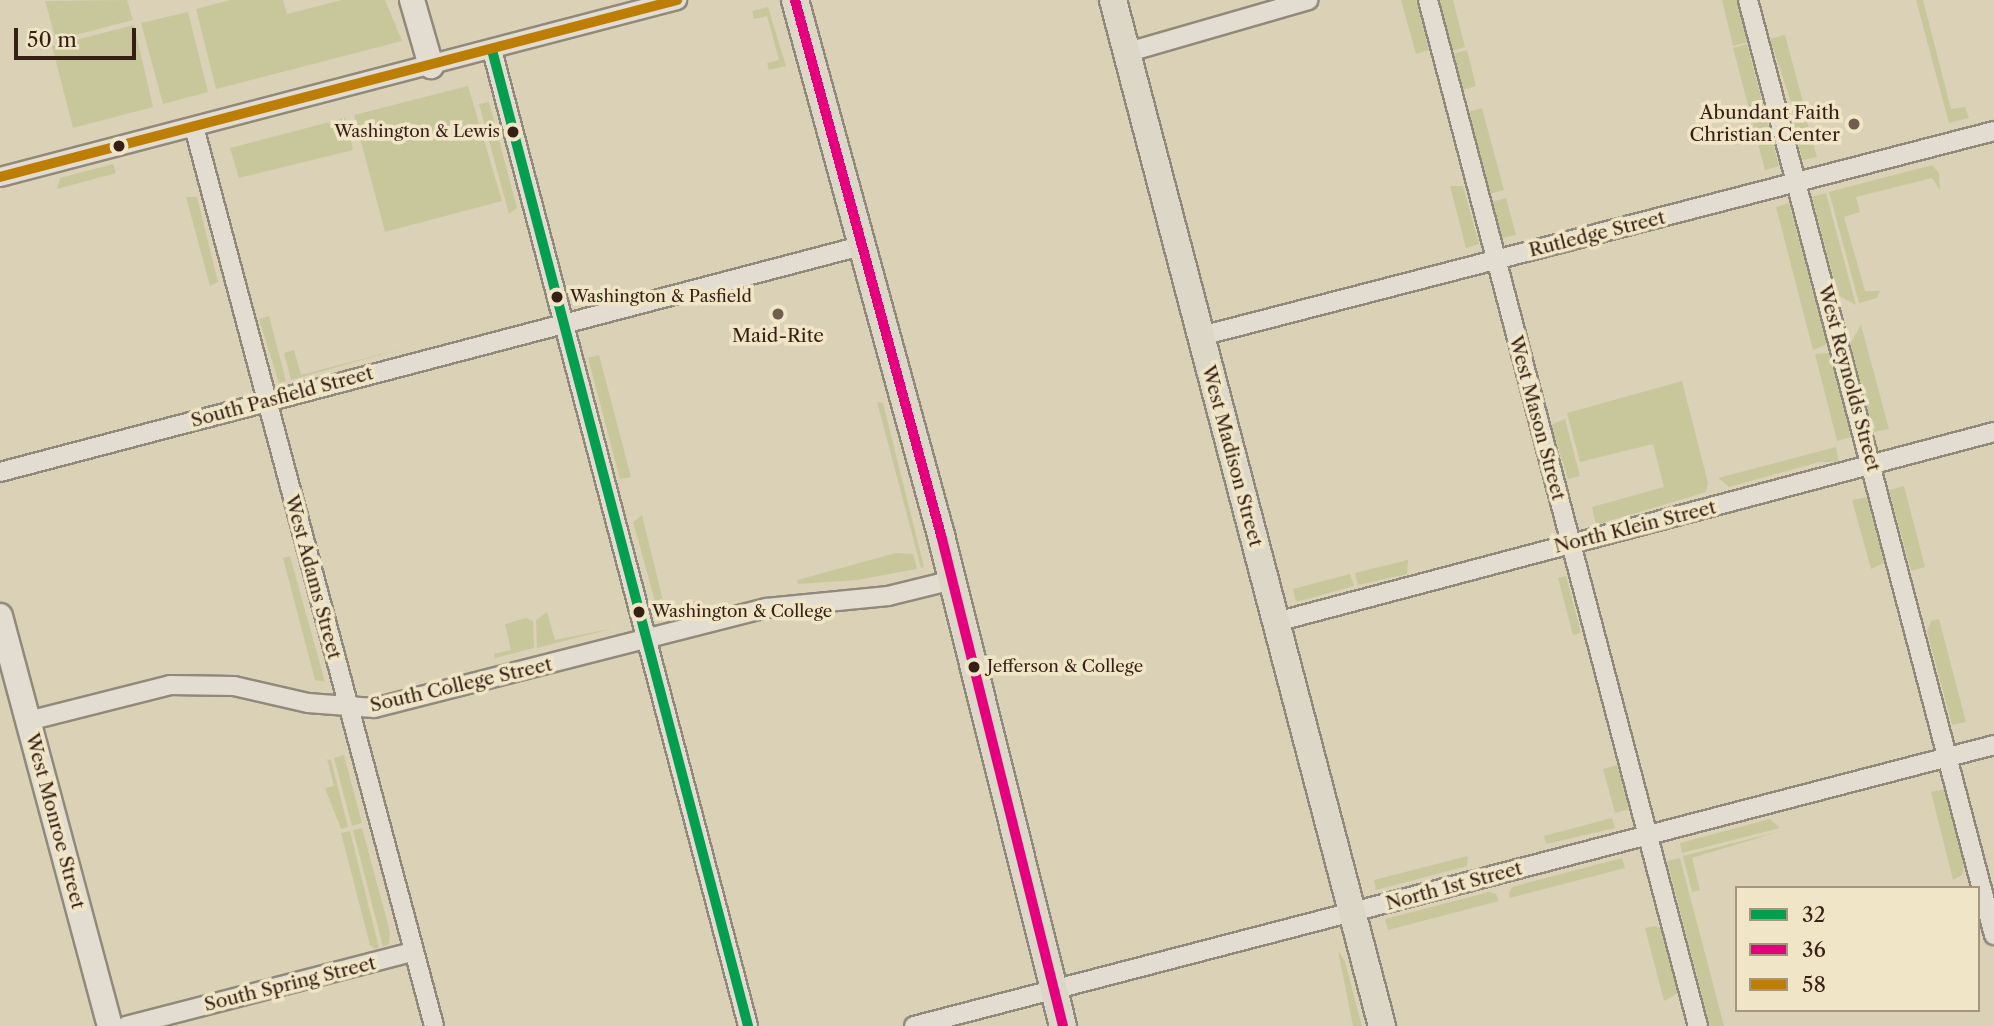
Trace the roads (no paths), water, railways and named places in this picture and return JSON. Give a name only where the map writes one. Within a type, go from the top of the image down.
[{"type":"main road","points":[[795,0],[953,580],[1063,1026]]},
{"type":"main road","name":"West Madison Street","points":[[1113,2],[1382,1026]]},
{"type":"street","points":[[412,0],[431,66]]},
{"type":"street","points":[[0,177],[677,0]]},
{"type":"street","points":[[1125,54],[1309,0]]},
{"type":"street","name":"West Mason Street","points":[[1428,0],[1698,1026]]},
{"type":"street","name":"West Reynolds Street","points":[[1748,0],[1994,935]]},
{"type":"street","points":[[492,50],[748,1026]]},
{"type":"street","name":"West Adams Street","points":[[194,127],[346,707],[434,1026]]},
{"type":"street","name":"Rutledge Street","points":[[1200,336],[1994,131]]},
{"type":"street","name":"South Pasfield Street","points":[[0,472],[861,246]]},
{"type":"street","name":"North Klein Street","points":[[1276,622],[1994,432]]},
{"type":"street","name":"South College Street","points":[[28,721],[170,685],[234,686],[346,707],[396,704],[766,608],[888,596],[953,580]]},
{"type":"street","name":"West Monroe Street","points":[[0,616],[110,1026]]},
{"type":"street","name":"North 1st Street","points":[[914,1026],[1994,745]]},
{"type":"street","name":"South Spring Street","points":[[126,1026],[413,952]]},
{"type":"place","name":"Abundant Faith Christian Center","points":[[1854,124]]},
{"type":"place","name":"Washington & Lewis","points":[[513,132]]},
{"type":"place","name":"Washington & Pasfield","points":[[557,297]]},
{"type":"place","name":"Maid-Rite","points":[[778,314]]},
{"type":"place","name":"Washington & College","points":[[639,612]]},
{"type":"place","name":"Jefferson & College","points":[[974,667]]}]
